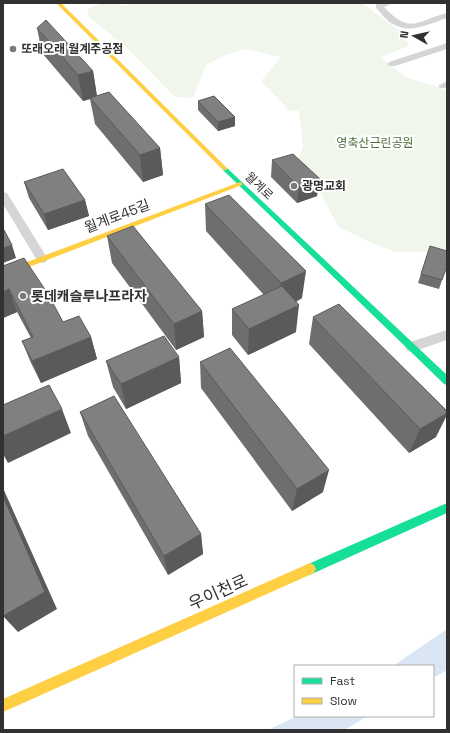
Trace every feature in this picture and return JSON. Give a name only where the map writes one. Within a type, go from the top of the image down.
[{"type":"main road","name":"월계로","points":[[58,3],[240,184],[447,381]]},
{"type":"main road","name":"월계로45길","points":[[3,274],[240,184]]},
{"type":"main road","name":"우이천로","points":[[3,706],[447,508]]},
{"type":"street","points":[[389,3],[379,6],[396,23],[405,26],[414,25],[447,15]]},
{"type":"street","points":[[392,64],[447,46]]},
{"type":"street","points":[[3,195],[42,259]]},
{"type":"street","points":[[412,347],[440,336],[447,335]]},
{"type":"green space","name":"영축산근린공원","points":[[103,3],[115,3],[123,6],[135,3],[365,3],[363,4],[404,34],[409,46],[380,57],[406,77],[447,90],[447,249],[439,252],[396,252],[367,241],[338,226],[322,196],[298,159],[303,147],[299,111],[290,111],[261,81],[281,57],[245,49],[221,57],[206,65],[193,98],[175,97],[128,49],[89,17],[87,9]]},
{"type":"shaded area","points":[[447,629],[447,670],[434,677],[434,665],[394,665]]},
{"type":"shaded area","points":[[295,717],[366,717],[344,730],[268,730]]},
{"type":"building","points":[[46,20],[93,71],[78,75],[37,28]]},
{"type":"building","points":[[109,92],[160,148],[140,155],[90,98]]},
{"type":"building","points":[[214,96],[235,117],[218,122],[198,101]]},
{"type":"building","points":[[293,154],[320,179],[299,187],[272,160]]},
{"type":"building","points":[[63,169],[85,200],[44,214],[24,182]]},
{"type":"building","points":[[229,195],[306,271],[281,283],[205,204]]},
{"type":"building","points":[[133,226],[202,311],[174,324],[107,236]]},
{"type":"building","points":[[3,230],[12,245],[3,248]]},
{"type":"building","points":[[430,246],[447,251],[447,266],[442,280],[421,274]]},
{"type":"building","points":[[24,258],[48,294],[63,322],[79,316],[91,337],[32,361],[22,341],[33,337],[9,289],[3,292],[3,266]]},
{"type":"building","points":[[282,286],[299,305],[249,329],[232,309]]},
{"type":"building","points":[[339,304],[447,411],[447,413],[420,429],[313,317]]},
{"type":"building","points":[[164,336],[179,357],[121,384],[106,361]]},
{"type":"building","points":[[230,348],[329,470],[297,489],[200,362]]},
{"type":"building","points":[[49,385],[62,409],[3,436],[3,405]]},
{"type":"building","points":[[114,396],[201,534],[164,556],[80,412]]},
{"type":"building","points":[[3,496],[45,592],[3,616]]},
{"type":"traffic: fast","points":[[225,169],[447,381]]},
{"type":"traffic: fast","points":[[310,569],[447,508]]},
{"type":"traffic: slow","points":[[58,3],[225,169]]},
{"type":"traffic: slow","points":[[3,274],[240,184]]},
{"type":"traffic: slow","points":[[3,706],[310,569]]},
{"type":"place","name":"또래오래 월계주공점","points":[[13,49]]},
{"type":"place","name":"광명교회","points":[[294,186]]},
{"type":"place","name":"롯데캐슬루나프라자","points":[[23,296]]}]
